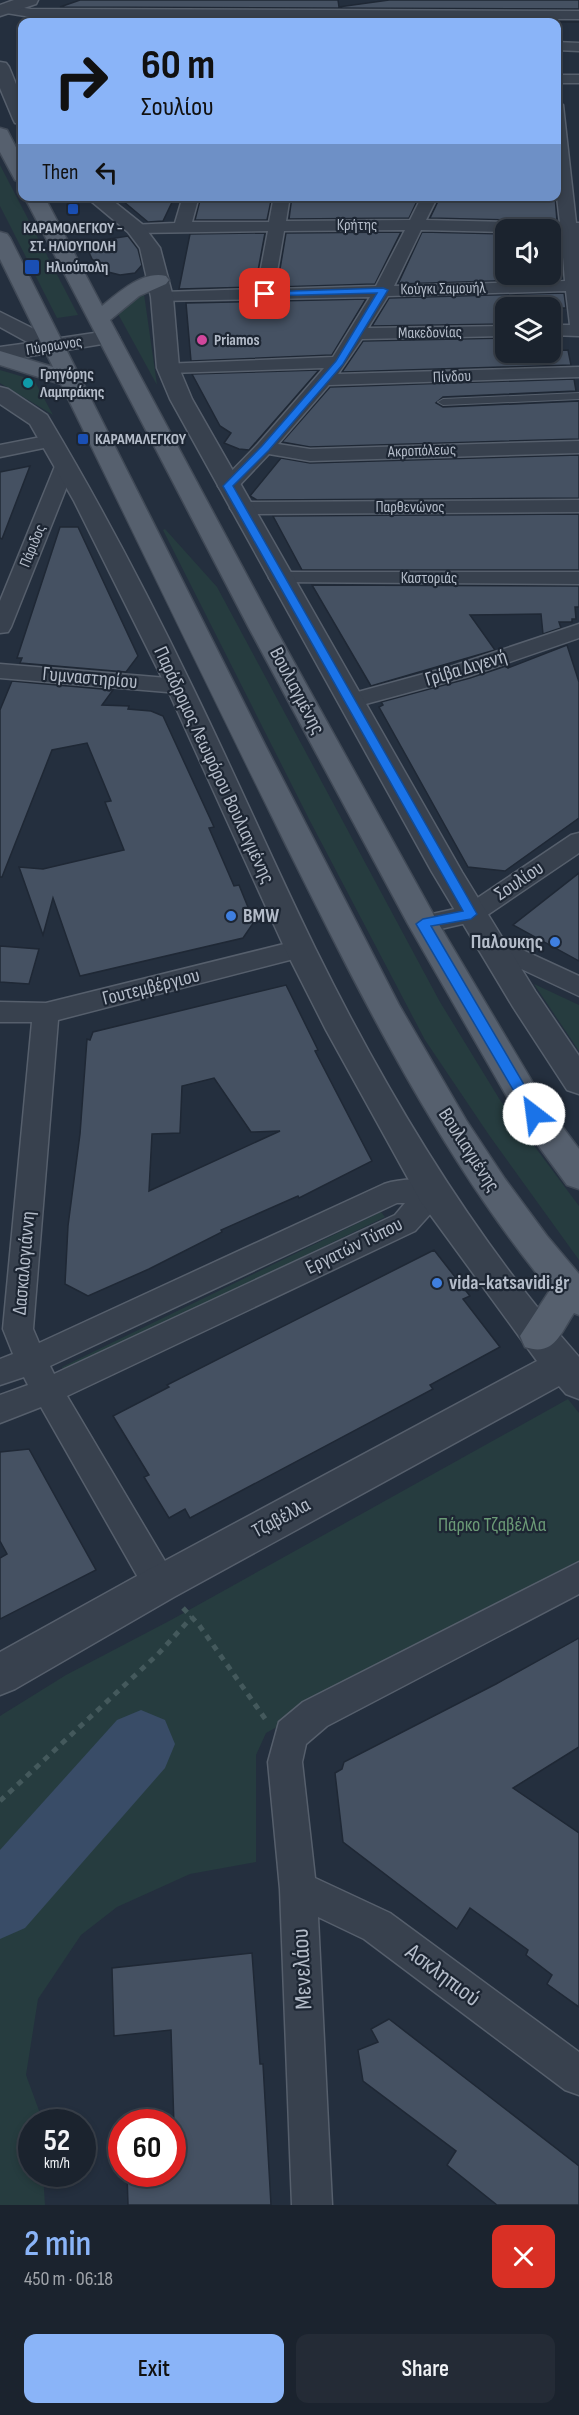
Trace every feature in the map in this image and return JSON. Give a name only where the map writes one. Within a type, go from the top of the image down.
[{"type":"main road","points":[[0,134],[18,168]]},
{"type":"main road","name":"Βουλιαγμένης","points":[[37,201],[423,924],[534,1114],[577,1167]]},
{"type":"main road","name":"Βουλιαγμένης","points":[[0,238],[52,347],[348,938],[459,1141],[506,1207],[575,1295]]},
{"type":"main road","points":[[103,328],[132,292],[161,288]]},
{"type":"main road","points":[[0,356],[69,379]]},
{"type":"main road","points":[[538,1336],[575,1295]]},
{"type":"street","points":[[2,5],[30,0]]},
{"type":"street","points":[[2,5],[31,12],[136,18],[247,18],[252,0]]},
{"type":"street","points":[[544,0],[547,18]]},
{"type":"street","points":[[555,18],[579,15]]},
{"type":"street","points":[[561,46],[579,47]]},
{"type":"street","points":[[0,67],[18,98]]},
{"type":"street","points":[[561,79],[579,79]]},
{"type":"street","points":[[561,151],[579,144]]},
{"type":"street","points":[[561,158],[572,194],[579,330],[561,330]]},
{"type":"street","points":[[100,201],[135,228],[150,248],[161,288],[168,368],[181,399],[234,497],[488,943],[579,1081]]},
{"type":"street","points":[[182,228],[190,201]]},
{"type":"street","points":[[265,294],[281,201]]},
{"type":"street","points":[[234,497],[265,448],[339,362],[383,290],[428,201]]},
{"type":"street","name":"Κρήτης","points":[[135,228],[416,225],[573,228]]},
{"type":"street","name":"Κούγκι Σαμουήλ","points":[[161,288],[265,294],[576,286]]},
{"type":"street","points":[[0,318],[52,347]]},
{"type":"street","name":"Πύρρωνος","points":[[0,356],[52,347],[103,328]]},
{"type":"street","name":"Μακεδονίας","points":[[355,334],[495,331]]},
{"type":"street","points":[[168,368],[339,362]]},
{"type":"street","name":"Πίνδου","points":[[325,378],[359,380],[579,372]]},
{"type":"street","name":"Παράδρομος Λεωφόρου Βουλιαγμένης","points":[[0,394],[39,420],[104,533],[179,686],[300,949],[433,1192],[538,1336],[572,1374]]},
{"type":"street","points":[[0,451],[51,441]]},
{"type":"street","name":"Ακροπόλεως","points":[[265,448],[310,454],[579,447]]},
{"type":"street","name":"Πάριδος","points":[[0,627],[65,466]]},
{"type":"street","name":"Παρθενώνος","points":[[234,497],[579,506]]},
{"type":"street","name":"Καστοριάς","points":[[279,578],[579,578]]},
{"type":"street","name":"Γρίβα Διγενή","points":[[351,701],[577,637]]},
{"type":"street","name":"Γυμναστηρίου","points":[[0,671],[179,686]]},
{"type":"street","name":"Σουλίου","points":[[423,924],[471,914],[579,841]]},
{"type":"street","points":[[488,943],[579,987]]},
{"type":"street","name":"Γουτεμβέργιου","points":[[0,1012],[46,1013],[300,949]]},
{"type":"street","name":"Δασκαλογιάννη","points":[[46,1013],[18,1329],[31,1361],[160,1584]]},
{"type":"street","name":"Εργατών Τύπου","points":[[0,1372],[31,1361],[394,1192],[433,1192]]},
{"type":"street","name":"Εργατών Τύπου","points":[[0,1409],[48,1391],[405,1223],[433,1192]]},
{"type":"street","name":"Τζαβέλλα","points":[[0,1675],[160,1584],[572,1374]]},
{"type":"street","points":[[291,1734],[315,1714],[579,1577]]},
{"type":"street","name":"Μενελάου","points":[[291,1734],[285,1762],[298,1890],[312,2205]]},
{"type":"street","name":"Ασκληπιού","points":[[298,1890],[377,1926],[579,2076]]},
{"type":"lane","points":[[443,402],[579,396]]},
{"type":"path","points":[[160,1584],[192,1617],[272,1730],[291,1734]]},
{"type":"path","points":[[0,1801],[158,1654],[192,1617]]},
{"type":"green space","points":[[0,165],[78,315],[57,318],[0,206]]},
{"type":"green space","points":[[144,293],[157,385],[117,312],[123,303]]},
{"type":"green space","points":[[0,370],[34,380],[53,415],[0,383]]},
{"type":"green space","points":[[165,529],[217,587],[440,1002],[500,1100],[579,1206],[579,1260],[489,1135],[425,1040],[310,821],[163,530]]},
{"type":"green space","points":[[534,984],[579,1005],[579,1051]]},
{"type":"green space","points":[[381,1212],[385,1217],[64,1372],[62,1367]]},
{"type":"green space","name":"Πάρκο Τζαβέλλα","points":[[568,1399],[579,1413],[579,1562],[266,1733],[256,1755],[256,1862],[190,1874],[117,1907],[81,1935],[38,1999],[26,2075],[38,2109],[18,2109],[18,2187],[44,2187],[45,2205],[0,2205],[0,1716],[66,1675],[171,1620]]},
{"type":"building","points":[[80,0],[338,0],[339,7],[389,0],[579,0],[579,9],[60,7]]},
{"type":"building","points":[[123,201],[173,201],[163,221],[148,222]]},
{"type":"building","points":[[200,201],[271,201],[267,220],[195,220]]},
{"type":"building","points":[[291,201],[417,201],[409,218],[289,219]]},
{"type":"building","points":[[438,201],[555,201],[557,219],[430,218]]},
{"type":"building","points":[[401,232],[375,284],[277,287],[286,233]]},
{"type":"building","points":[[422,232],[495,234],[495,281],[398,284]]},
{"type":"building","points":[[265,233],[255,287],[179,289],[190,234]]},
{"type":"building","points":[[128,236],[138,249],[142,265],[135,273],[120,275],[108,272],[92,259],[87,248],[97,241]]},
{"type":"building","points":[[564,293],[566,308],[561,308],[561,297],[495,297],[495,324],[372,326],[389,298]]},
{"type":"building","points":[[366,299],[332,355],[191,361],[186,303]]},
{"type":"building","points":[[495,338],[495,363],[561,363],[561,350],[568,350],[571,365],[342,372],[363,341]]},
{"type":"building","points":[[319,370],[249,450],[224,443],[231,433],[220,426],[192,374]]},
{"type":"building","points":[[574,379],[576,391],[443,397],[436,403],[443,407],[579,401],[579,439],[310,447],[282,442],[330,387]]},
{"type":"building","points":[[579,455],[579,498],[257,500],[250,496],[281,458],[310,463]]},
{"type":"building","points":[[30,466],[2,539],[0,538],[0,472]]},
{"type":"building","points":[[579,514],[579,570],[302,570],[273,516]]},
{"type":"building","points":[[60,527],[78,527],[138,656],[126,672],[20,663],[22,658],[17,658]]},
{"type":"building","points":[[312,585],[579,586],[579,607],[575,607],[576,619],[572,619],[572,622],[559,622],[561,628],[543,634],[541,614],[470,615],[495,650],[371,686]]},
{"type":"building","points":[[567,645],[579,682],[579,818],[505,871],[468,867],[379,707],[383,705],[381,702],[506,666],[508,668]]},
{"type":"building","points":[[12,681],[113,690],[102,705],[129,706],[128,709],[151,711],[163,716],[214,827],[209,828],[234,886],[239,885],[254,922],[243,938],[80,976],[53,898],[43,935],[19,867],[43,869],[124,850],[105,802],[111,801],[87,743],[52,750],[2,877],[0,877],[0,710]]},
{"type":"building","points":[[579,873],[579,961],[513,925]]},
{"type":"building","points":[[0,946],[39,949],[29,984],[0,982]]},
{"type":"building","points":[[286,985],[318,1050],[315,1051],[372,1161],[299,1198],[298,1196],[221,1230],[222,1232],[149,1269],[88,1296],[65,1284],[68,1226],[80,1134],[87,1039],[90,1040],[93,1032]],"holes":[[[214,1078],[251,1132],[280,1131],[149,1191],[152,1134],[180,1133],[182,1086]]]},
{"type":"building","points":[[434,1250],[470,1296],[463,1299],[500,1347],[430,1385],[433,1389],[190,1518],[185,1509],[169,1518],[144,1477],[149,1475],[113,1416],[169,1387],[167,1385]]},
{"type":"building","points":[[29,1449],[96,1570],[0,1619],[0,1558],[7,1554],[0,1541],[0,1452]]},
{"type":"building","points":[[579,1638],[579,1747],[513,1788],[579,1833],[579,2007],[547,1984],[552,1975],[526,1955],[528,1950],[470,1908],[457,1929],[343,1842],[335,1773],[342,1769],[344,1762],[496,1684]]},
{"type":"building","points":[[252,1953],[260,2064],[263,2064],[271,2205],[128,2205],[127,2187],[186,2187],[186,2109],[173,2109],[171,2030],[114,2036],[112,1968]]},
{"type":"building","points":[[389,2019],[579,2166],[579,2205],[497,2205],[447,2165],[456,2151],[363,2081],[358,2050],[378,2042],[371,2029]]},
{"type":"waterway","points":[[0,1903],[141,1744]]},
{"type":"place","name":"ΚΑΡΑΜΟΛΕΓΚΟΥ - ΣΤ. ΗΛΙΟΥΠΟΛΗ","points":[[73,209]]},
{"type":"place","name":"Ηλιούπολη","points":[[32,267]]},
{"type":"place","name":"Priamos","points":[[202,340]]},
{"type":"place","name":"Γρηγόρης Λαμπράκης","points":[[28,383]]},
{"type":"place","name":"ΚΑΡΑΜΑΛΕΓΚΟΥ","points":[[83,439]]},
{"type":"place","name":"BMW","points":[[231,916]]},
{"type":"place","name":"Παλουκης","points":[[555,942]]},
{"type":"place","name":"vida-katsavidi.gr","points":[[437,1283]]},
{"type":"route","points":[[265,294],[383,290],[339,362],[265,448],[228,486],[471,914],[423,924],[534,1114]]}]
